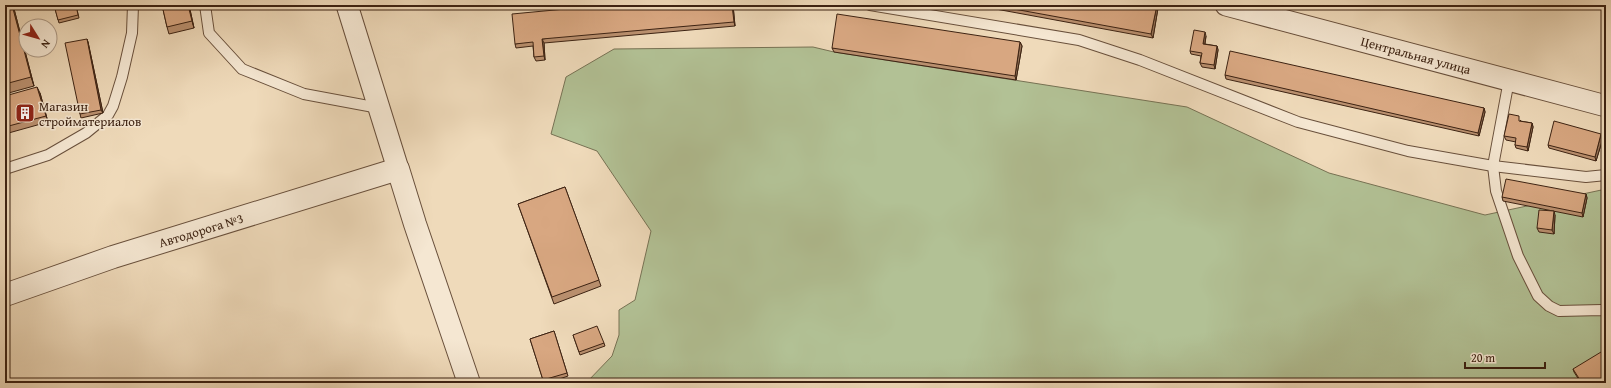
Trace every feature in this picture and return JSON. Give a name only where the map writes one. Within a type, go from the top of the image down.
[{"type":"street","points":[[347,5],[415,224],[469,383]]},
{"type":"street","name":"Центральная улица","points":[[1226,5],[1606,106]]},
{"type":"street","name":"Автодорога №3","points":[[5,295],[113,258],[398,169]]},
{"type":"lane","points":[[5,169],[48,155],[86,133],[108,115],[114,106],[132,33],[133,5]]},
{"type":"lane","points":[[204,5],[209,33],[242,69],[304,94],[379,108]]},
{"type":"lane","points":[[870,5],[1079,40],[1140,60],[1298,122],[1408,151],[1493,166],[1586,177],[1606,175]]},
{"type":"lane","points":[[1509,80],[1493,166],[1496,191],[1518,256],[1538,296],[1549,306],[1559,311],[1602,310],[1606,312]]},
{"type":"green space","points":[[813,47],[834,52],[1187,107],[1329,173],[1485,215],[1606,189],[1606,383],[586,383],[612,356],[619,335],[619,310],[635,300],[651,231],[597,151],[551,134],[566,77],[614,49]]},
{"type":"building","points":[[5,5],[12,5],[18,28],[18,58],[26,58],[31,77],[5,84]]},
{"type":"building","points":[[54,5],[76,5],[78,15],[58,20]]},
{"type":"building","points":[[162,5],[188,5],[192,21],[167,27]]},
{"type":"building","points":[[608,5],[732,5],[734,22],[542,39],[544,56],[534,57],[533,42],[515,44],[512,14]]},
{"type":"building","points":[[992,5],[1157,5],[1151,34]]},
{"type":"building","points":[[837,14],[1020,42],[1015,76],[832,48]]},
{"type":"building","points":[[1194,30],[1205,32],[1203,44],[1217,46],[1214,65],[1200,63],[1202,53],[1190,51]]},
{"type":"building","points":[[87,39],[101,110],[80,114],[65,43]]},
{"type":"building","points":[[1230,51],[1484,108],[1478,133],[1225,75]]},
{"type":"building","name":"Магазин стройматериалов","points":[[37,87],[46,116],[5,127],[5,96]]},
{"type":"building","points":[[1509,114],[1519,116],[1519,121],[1532,123],[1527,147],[1515,145],[1516,138],[1504,136]]},
{"type":"building","points":[[1554,121],[1601,134],[1595,157],[1548,145]]},
{"type":"building","points":[[1506,179],[1586,194],[1582,213],[1502,197]]},
{"type":"building","points":[[565,187],[599,280],[552,297],[518,204]]},
{"type":"building","points":[[1539,210],[1554,211],[1552,230],[1537,228]]},
{"type":"building","points":[[597,326],[604,343],[579,352],[573,335]]},
{"type":"building","points":[[554,331],[567,373],[543,380],[530,339]]},
{"type":"building","points":[[1606,349],[1606,383],[1582,383],[1573,369]]},
{"type":"place","name":"Магазин стройматериалов","points":[[25,113]]}]
